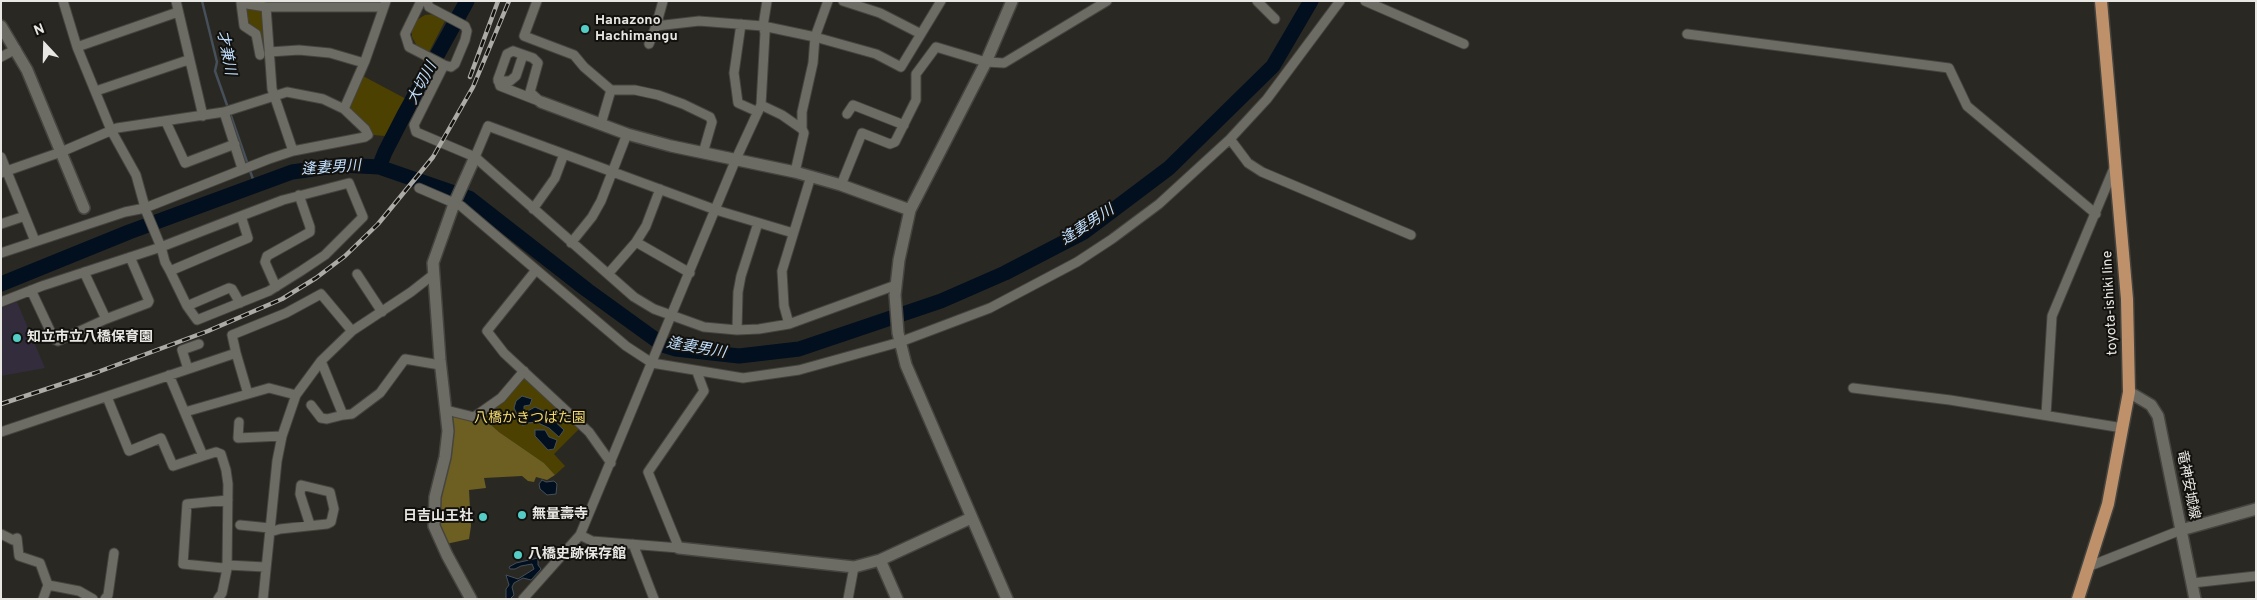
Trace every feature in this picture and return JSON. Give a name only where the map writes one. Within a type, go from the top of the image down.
[{"type":"main road","name":"toyota-ishiki line","points":[[2078,599],[2090,566],[2108,504],[2129,392],[2127,299],[2101,1]]},
{"type":"street","points":[[1,302],[130,257],[159,245],[299,195],[350,183],[364,217],[325,255],[276,287],[197,320],[186,306],[159,245],[136,175],[111,130],[77,48],[63,1]]},
{"type":"street","points":[[176,1],[188,60],[203,116]]},
{"type":"street","points":[[415,12],[428,4],[465,26],[467,31],[455,64],[451,67],[409,47],[405,34],[415,12],[420,1]]},
{"type":"street","points":[[537,1],[524,36],[574,55],[584,67],[611,90],[635,90],[658,95],[683,104],[710,118],[712,122],[704,153]]},
{"type":"street","points":[[649,44],[663,1]]},
{"type":"street","points":[[523,599],[580,535],[736,159],[760,108],[765,34],[763,26],[766,1]]},
{"type":"street","points":[[795,172],[804,133],[802,129],[802,112],[813,62],[816,36],[828,1]]},
{"type":"street","points":[[843,1],[880,13],[921,34]]},
{"type":"street","points":[[901,67],[941,1]]},
{"type":"street","points":[[1006,599],[915,388],[899,337],[896,290],[899,260],[910,210],[986,62],[1012,1]]},
{"type":"street","points":[[842,186],[862,133],[893,144],[916,100],[916,74],[936,47],[986,62],[1004,63],[1107,1]]},
{"type":"street","points":[[1257,1],[1275,19]]},
{"type":"street","points":[[419,188],[461,206],[626,346],[652,361],[697,372],[743,378],[784,372],[990,308],[1077,262],[1112,239],[1159,204],[1230,139],[1267,100],[1340,1]]},
{"type":"street","points":[[1365,1],[1464,44]]},
{"type":"street","points":[[293,151],[274,96],[264,54],[256,34],[244,26],[241,3],[266,7],[276,4],[385,4],[364,63],[344,109]]},
{"type":"street","points":[[264,54],[266,7]]},
{"type":"street","points":[[77,48],[178,12]]},
{"type":"street","points":[[656,26],[699,21],[763,26],[816,36],[876,54],[916,74]]},
{"type":"street","points":[[742,24],[734,73],[738,104],[760,108],[802,129]]},
{"type":"street","points":[[1,26],[16,49],[84,208]]},
{"type":"street","points":[[1687,34],[1948,68],[1967,106],[2096,214]]},
{"type":"street","points":[[1,57],[16,49]]},
{"type":"street","points":[[264,54],[299,50],[322,52],[364,63]]},
{"type":"street","points":[[498,82],[507,54],[513,51],[538,63],[530,92]]},
{"type":"street","points":[[498,82],[510,81],[516,76],[523,55]]},
{"type":"street","points":[[96,91],[188,60]]},
{"type":"street","points":[[444,65],[414,125],[415,129],[424,136],[475,157],[634,297],[654,309],[704,326],[737,330],[789,324],[896,290]]},
{"type":"street","points":[[498,82],[500,86],[521,95],[627,134],[811,176],[910,210]]},
{"type":"street","points":[[601,124],[611,90]]},
{"type":"street","points":[[1,253],[125,212],[146,210],[242,168],[293,151],[365,137],[368,134],[344,109],[323,99],[287,92],[224,112],[111,130],[61,152],[4,172]]},
{"type":"street","points":[[521,95],[530,92]]},
{"type":"street","points":[[530,92],[541,102]]},
{"type":"street","points":[[847,114],[853,105],[904,125]]},
{"type":"street","points":[[224,112],[242,168]]},
{"type":"street","points":[[166,122],[185,163],[235,144]]},
{"type":"street","points":[[471,599],[447,555],[434,526],[435,496],[445,457],[448,431],[440,365],[433,263],[455,203],[488,126],[716,210],[792,233]]},
{"type":"street","points":[[571,243],[592,217],[601,201],[627,134]]},
{"type":"street","points":[[1230,139],[1248,162],[1262,172],[1411,235]]},
{"type":"street","points":[[533,209],[555,178],[564,154]]},
{"type":"street","points":[[1,157],[4,172],[35,241]]},
{"type":"street","points":[[2046,415],[2052,316],[2096,214],[2116,160]]},
{"type":"street","points":[[789,324],[784,306],[782,271],[792,233],[811,176]]},
{"type":"street","points":[[608,274],[636,242],[646,226],[660,189]]},
{"type":"street","points":[[276,287],[265,262],[267,256],[310,232],[299,195]]},
{"type":"street","points":[[1,224],[25,216]]},
{"type":"street","points":[[170,271],[246,240],[248,236],[241,216]]},
{"type":"street","points":[[737,330],[738,292],[741,276],[758,223]]},
{"type":"street","points":[[636,242],[690,273]]},
{"type":"street","points":[[31,290],[56,340],[149,301],[130,257]]},
{"type":"street","points":[[536,270],[487,331],[504,353],[589,432],[610,463]]},
{"type":"street","points":[[84,272],[106,319]]},
{"type":"street","points":[[357,274],[382,312]]},
{"type":"street","points":[[262,599],[282,436],[296,395],[321,361],[352,331],[382,312],[434,274]]},
{"type":"street","points":[[186,306],[229,288],[232,289],[240,303]]},
{"type":"street","points":[[248,394],[232,335],[286,313],[321,294],[352,331]]},
{"type":"street","points":[[188,369],[182,350],[199,344]]},
{"type":"street","points":[[1,432],[236,353]]},
{"type":"street","points":[[311,405],[321,418],[327,420],[352,414],[380,393],[405,359],[440,365]]},
{"type":"street","points":[[321,361],[343,415]]},
{"type":"street","points":[[446,410],[474,417],[501,398],[524,371]]},
{"type":"street","points":[[679,548],[648,472],[704,391],[697,372]]},
{"type":"street","points":[[169,375],[203,456]]},
{"type":"street","points":[[185,412],[268,388],[296,395]]},
{"type":"street","points":[[1852,388],[2046,415],[2123,428]]},
{"type":"street","name":"竜神安城線","points":[[2129,392],[2151,405],[2158,416],[2195,599]]},
{"type":"street","points":[[107,396],[129,451],[161,438],[173,466],[216,452],[221,454],[228,484],[227,565],[222,593],[218,599]]},
{"type":"street","points":[[239,422],[238,438],[282,436]]},
{"type":"street","points":[[240,525],[270,530],[280,529],[310,525],[331,522],[334,509],[330,492],[301,485],[300,494],[310,525]]},
{"type":"street","points":[[228,500],[187,504],[183,564],[223,568],[227,565],[265,567]]},
{"type":"street","points":[[2090,566],[2181,530],[2256,508]]},
{"type":"street","points":[[580,535],[592,541],[679,548],[854,567],[880,560],[971,518]]},
{"type":"street","points":[[1,534],[13,540],[17,538],[20,556],[40,563],[48,585],[44,599]]},
{"type":"street","points":[[633,544],[654,599]]},
{"type":"street","points":[[105,599],[109,587],[114,553]]},
{"type":"street","points":[[880,560],[897,599]]},
{"type":"street","points":[[848,599],[854,567]]},
{"type":"street","points":[[2192,583],[2256,576]]},
{"type":"street","points":[[48,585],[79,591],[94,599]]},
{"type":"shaded area","name":"知立市立八橋保育園","points":[[17,302],[45,368],[1,376],[1,308]]},
{"type":"shaded area","points":[[452,414],[481,416],[499,432],[544,463],[555,475],[547,480],[536,477],[534,482],[528,481],[522,476],[484,478],[486,488],[469,490],[471,526],[469,539],[446,544],[439,523],[439,501]]},
{"type":"green space","points":[[243,5],[264,9],[266,54],[262,54],[258,34],[246,25]]},
{"type":"green space","points":[[434,14],[445,21],[429,52],[417,46],[412,37],[412,26],[415,21],[425,15]]},
{"type":"green space","points":[[363,76],[408,100],[385,136],[373,135],[369,127],[347,108]]},
{"type":"green space","name":"八橋かきつばた園","points":[[520,378],[526,378],[581,427],[554,454],[565,466],[555,475],[544,463],[499,432],[481,416]]},
{"type":"water","points":[[522,396],[532,399],[530,405],[524,406],[524,413],[535,407],[548,413],[564,430],[559,437],[549,428],[536,422],[527,423],[523,426],[514,408],[516,401]]},
{"type":"water","points":[[535,430],[545,430],[549,437],[557,440],[554,449],[548,450],[535,436]]},
{"type":"water","points":[[542,480],[546,482],[554,481],[557,484],[556,494],[547,495],[540,489],[539,484]]},
{"type":"water","points":[[538,558],[538,565],[541,569],[531,580],[523,578],[514,583],[512,587],[514,595],[510,599],[506,599],[506,589],[509,585],[506,575],[518,579],[534,569],[532,564],[515,569],[510,569],[509,567],[516,563]]},
{"type":"waterway","name":"才兼川","points":[[202,1],[217,62],[215,71],[228,108]]},
{"type":"waterway","name":"大切川","points":[[379,167],[404,115],[467,1]]},
{"type":"waterway","name":"逢妻男川","points":[[1,284],[129,232],[292,172],[342,165],[379,167],[469,198],[587,290],[663,345],[676,349],[739,356],[799,349],[941,301],[1005,273],[1084,232],[1169,168],[1273,66],[1311,1]]},
{"type":"waterway","name":"才兼川","points":[[231,116],[247,162]]},
{"type":"waterway","name":"才兼川","points":[[250,171],[253,179],[252,186]]},
{"type":"railway","points":[[470,77],[498,1]]},
{"type":"railway","points":[[1,404],[95,373],[208,331],[282,299],[316,278],[345,256],[378,224],[433,157],[473,87],[509,1]]},
{"type":"place","name":"Hanazono Hachimangu","points":[[585,29]]},
{"type":"place","name":"知立市立八橋保育園","points":[[17,338]]},
{"type":"place","name":"無量壽寺","points":[[522,515]]},
{"type":"place","name":"日吉山王社","points":[[483,517]]},
{"type":"place","name":"八橋史跡保存館","points":[[518,555]]}]
